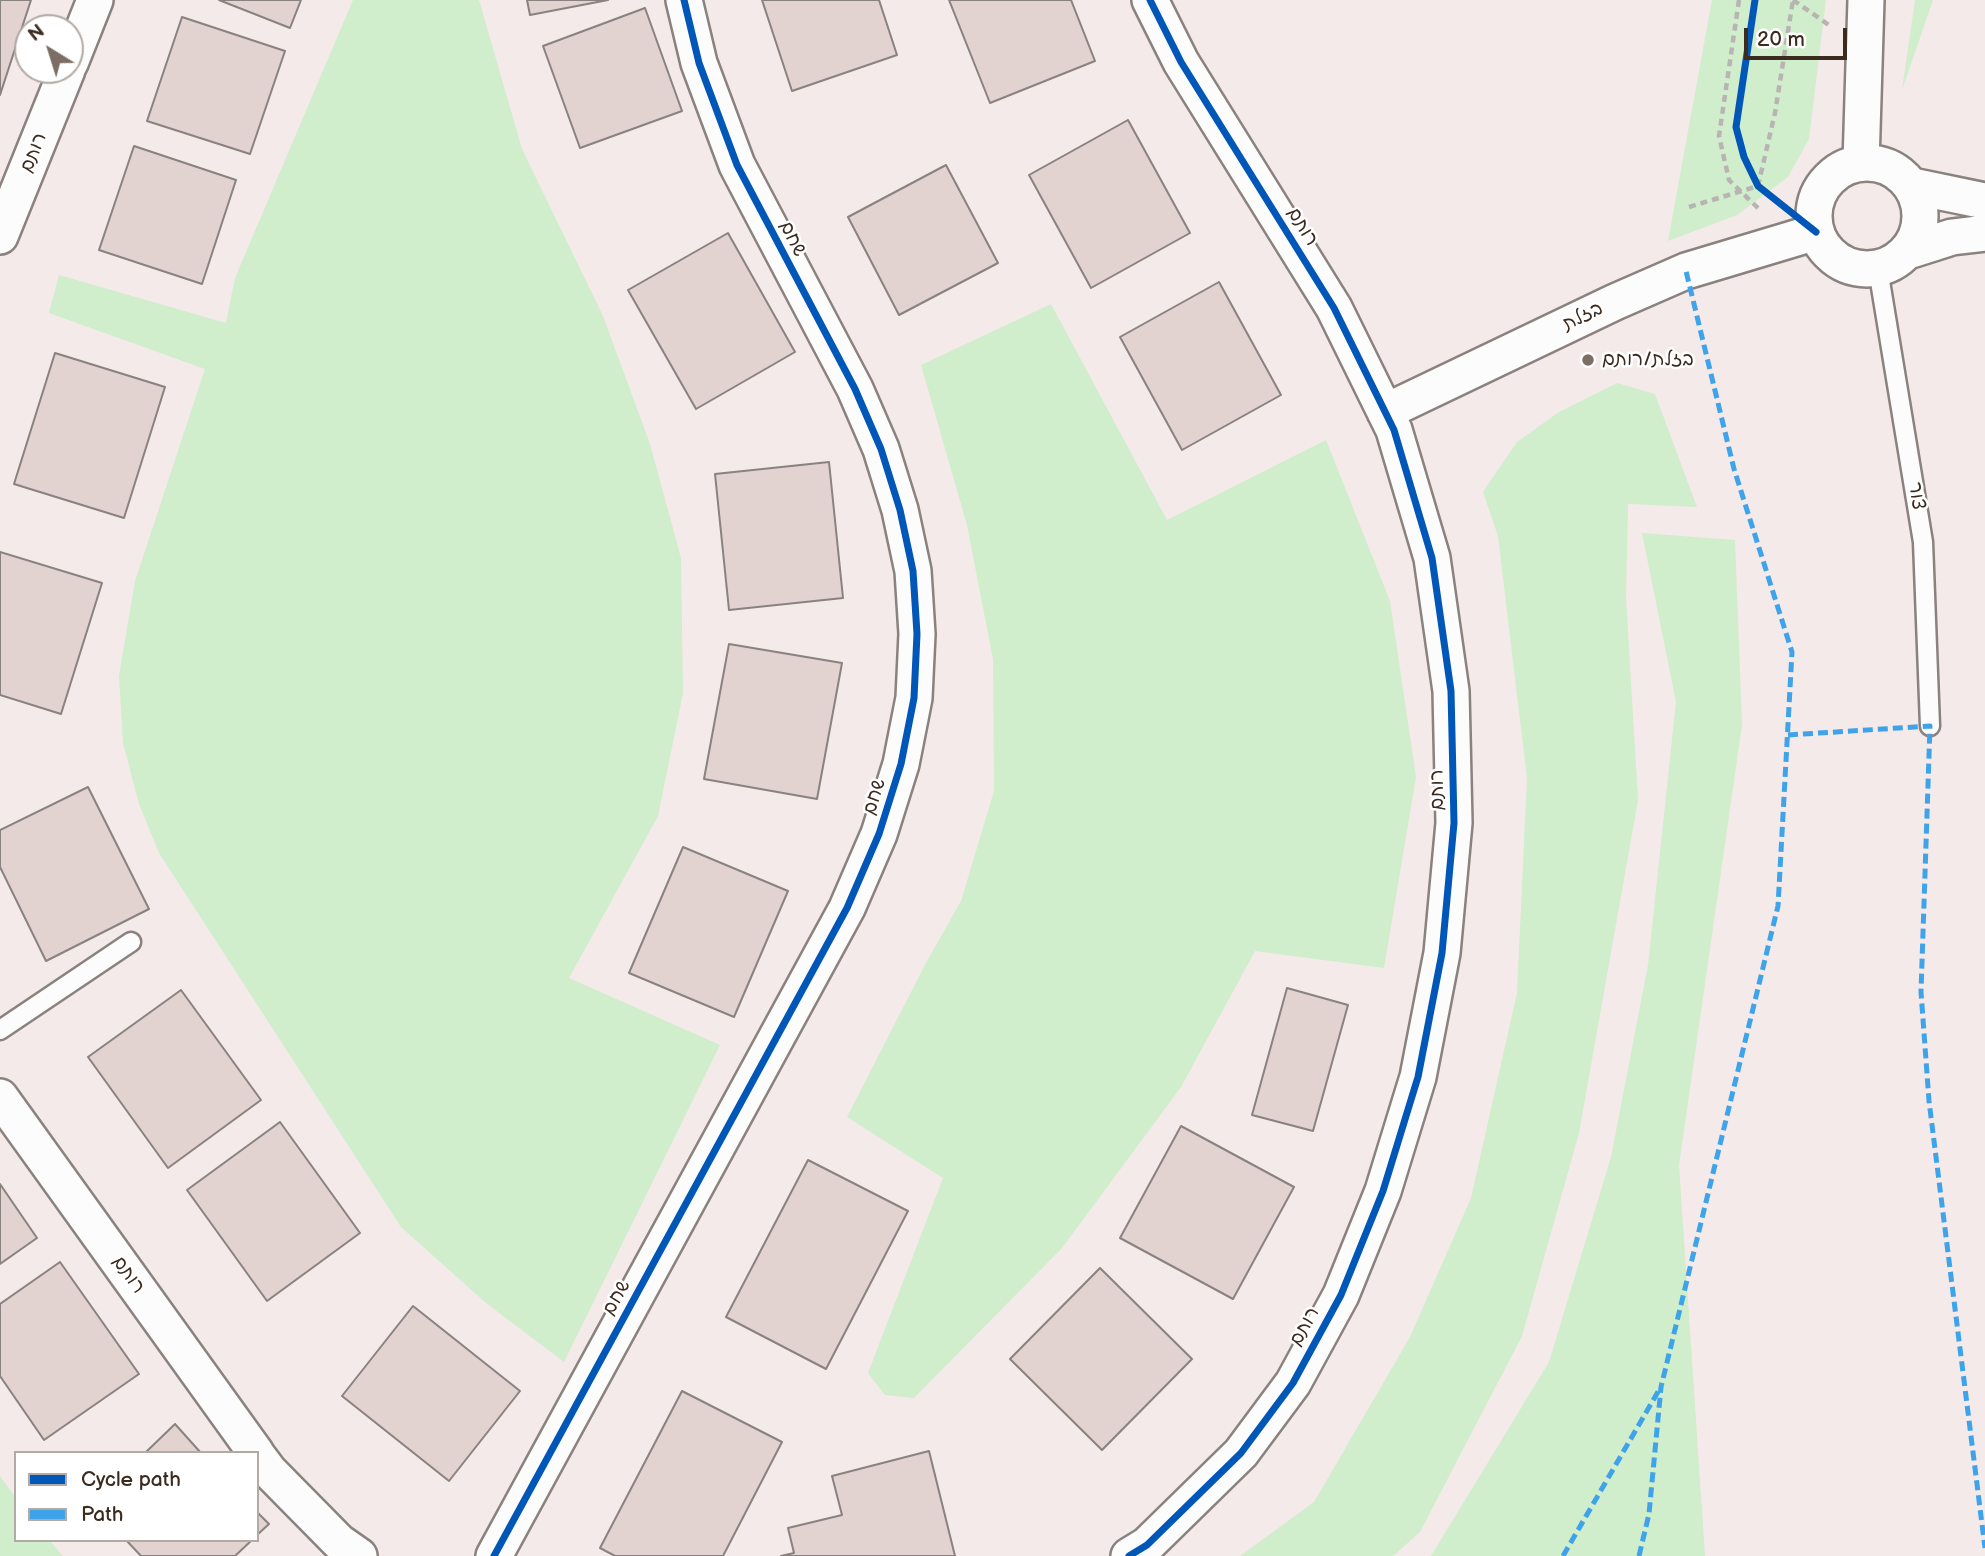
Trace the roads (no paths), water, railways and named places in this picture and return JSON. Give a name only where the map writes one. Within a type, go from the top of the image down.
[{"type":"street","points":[[84,28],[95,0]]},
{"type":"street","name":"שחם","points":[[495,1556],[847,908],[883,823],[901,764],[914,698],[918,634],[913,571],[900,510],[881,449],[855,389],[737,164],[699,63],[684,0]]},
{"type":"street","name":"רותם","points":[[1129,1556],[1147,1545],[1241,1453],[1293,1383],[1340,1295],[1372,1217],[1418,1077],[1442,953],[1454,823],[1451,691],[1432,558],[1394,430],[1334,307],[1181,62],[1150,0]]},
{"type":"street","points":[[1861,163],[1866,0]]},
{"type":"street","name":"רותם","points":[[0,236],[61,84]]},
{"type":"street","points":[[1908,251],[1917,236],[1921,219],[1920,202],[1912,186],[1890,167],[1861,163],[1840,171],[1823,186],[1814,216],[1802,235],[1823,246],[1840,261],[1862,269],[1878,269],[1894,262],[1908,251],[1952,237],[1985,233]]},
{"type":"street","points":[[1912,186],[1985,201]]},
{"type":"street","name":"בזלת","points":[[1385,412],[1686,271],[1802,235]]},
{"type":"street","name":"רותם","points":[[0,1097],[254,1451]]},
{"type":"street","name":"רותם","points":[[259,1458],[339,1542],[359,1556]]},
{"type":"lane","name":"צור","points":[[1878,269],[1923,542],[1930,726]]},
{"type":"lane","points":[[0,1030],[131,942]]},
{"type":"place","name":"בזלת/רותם","points":[[1588,360]]}]
